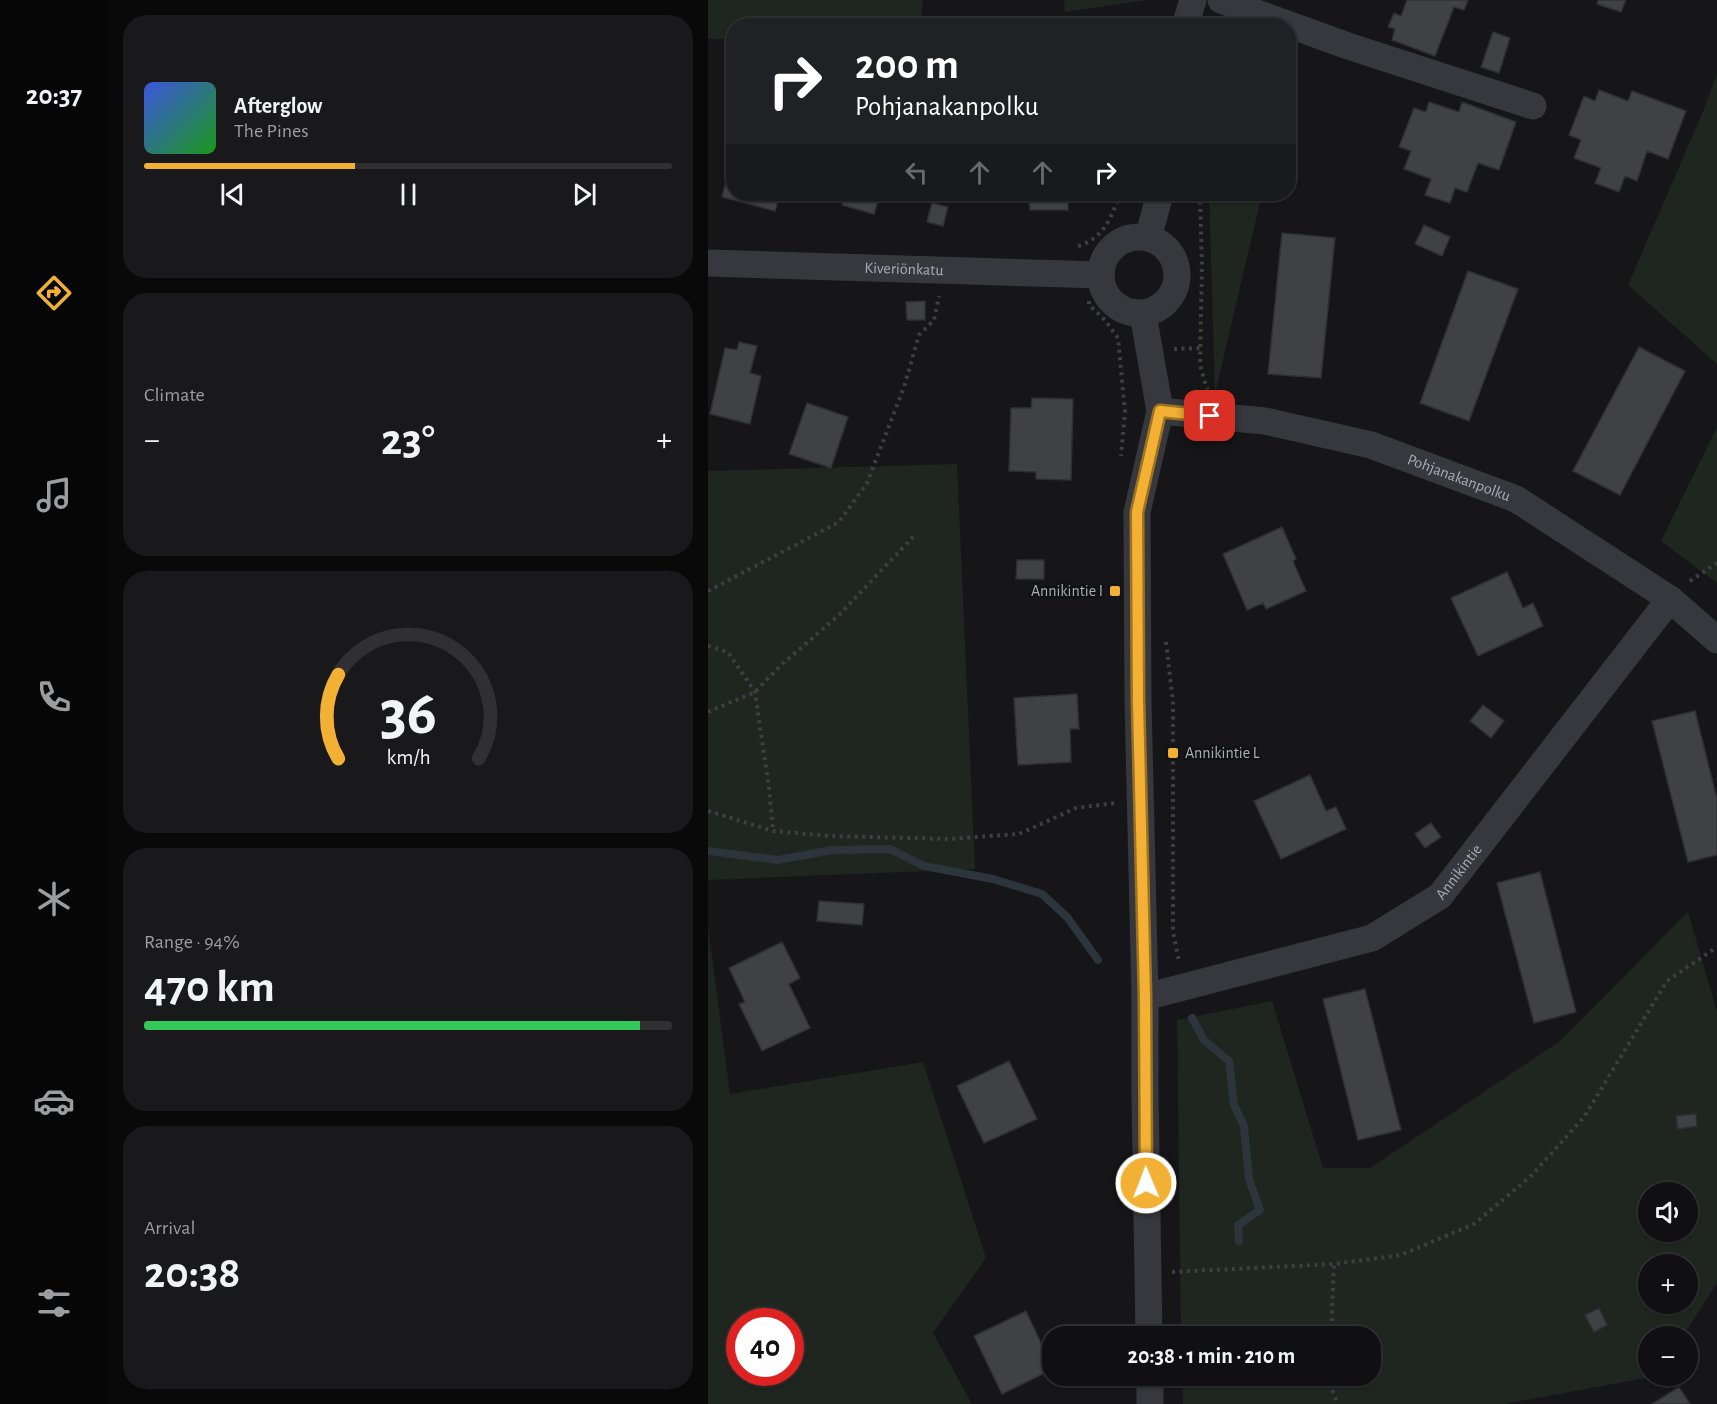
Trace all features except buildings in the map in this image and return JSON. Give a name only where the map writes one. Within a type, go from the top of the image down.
[{"type":"street","points":[[1187,18],[1193,0]]},
{"type":"street","points":[[1221,0],[1271,18]]},
{"type":"street","points":[[1296,27],[1533,106]]},
{"type":"street","points":[[1148,238],[1158,201]]},
{"type":"street","points":[[1148,238],[1159,242],[1168,250],[1176,266],[1177,284],[1173,295],[1165,304],[1154,311],[1143,314],[1124,310],[1109,299],[1103,288],[1101,275],[1107,254],[1115,245],[1125,239],[1148,238]]},
{"type":"street","name":"Kiveriönkatu","points":[[708,263],[1101,275]]},
{"type":"street","points":[[1143,314],[1160,411],[1137,512],[1149,1326]]},
{"type":"street","name":"Pohjanakanpolku","points":[[1160,411],[1265,421],[1371,445],[1516,499],[1670,599],[1717,640]]},
{"type":"street","name":"Annikintie","points":[[1145,997],[1372,938],[1440,896],[1670,599]]},
{"type":"street","points":[[1149,1386],[1150,1404]]},
{"type":"path","points":[[708,591],[839,522],[867,483],[904,387],[919,335],[934,320],[939,292]]},
{"type":"path","points":[[1206,386],[1210,416]]},
{"type":"path","points":[[708,712],[755,692],[779,667],[839,615],[914,536]]},
{"type":"path","points":[[1670,599],[1678,589],[1717,563]]},
{"type":"path","points":[[1166,641],[1173,703],[1173,932],[1185,987]]},
{"type":"path","points":[[708,646],[728,652],[755,692],[773,831]]},
{"type":"path","points":[[708,811],[773,831],[832,836],[947,839],[1019,834],[1076,808],[1118,802]]},
{"type":"path","points":[[1170,1282],[1170,1272],[1334,1264],[1401,1255],[1474,1224],[1532,1176],[1584,1117],[1667,981],[1717,947]]},
{"type":"path","points":[[1331,1326],[1334,1264]]},
{"type":"path","points":[[1330,1386],[1338,1404]]},
{"type":"shaded area","points":[[708,0],[923,0],[921,18],[726,18],[726,39],[708,39]]},
{"type":"shaded area","points":[[1064,0],[1147,0],[1065,12]]},
{"type":"shaded area","points":[[1717,74],[1717,364],[1628,285]]},
{"type":"shaded area","points":[[1209,201],[1260,201],[1215,394]]},
{"type":"shaded area","points":[[1717,427],[1717,583],[1661,541]]},
{"type":"shaded area","points":[[957,464],[975,869],[708,880],[708,471]]},
{"type":"shaded area","points":[[1688,912],[1717,1012],[1717,1283],[1698,1313],[1698,1254],[1638,1254],[1638,1314],[1697,1314],[1689,1326],[1638,1326],[1638,1379],[1505,1404],[1183,1404],[1182,1386],[1381,1386],[1381,1326],[1181,1326],[1177,1020],[1272,1001],[1323,1168],[1370,1168],[1560,1041]]},
{"type":"shaded area","points":[[708,927],[730,1094],[923,1062],[986,1258],[933,1333],[972,1404],[708,1404]]},
{"type":"waterway","points":[[708,851],[778,860],[832,850],[890,849],[924,866],[993,879],[1042,894],[1067,917],[1098,960]]},
{"type":"waterway","points":[[1192,1018],[1204,1040],[1229,1061],[1234,1105],[1244,1126],[1249,1179],[1260,1210],[1238,1225],[1239,1241]]},
{"type":"place","name":"Annikintie I","points":[[1115,591]]},
{"type":"place","name":"Annikintie L","points":[[1173,753]]},
{"type":"route","points":[[1146,1183],[1137,512],[1160,411],[1210,416]]}]
